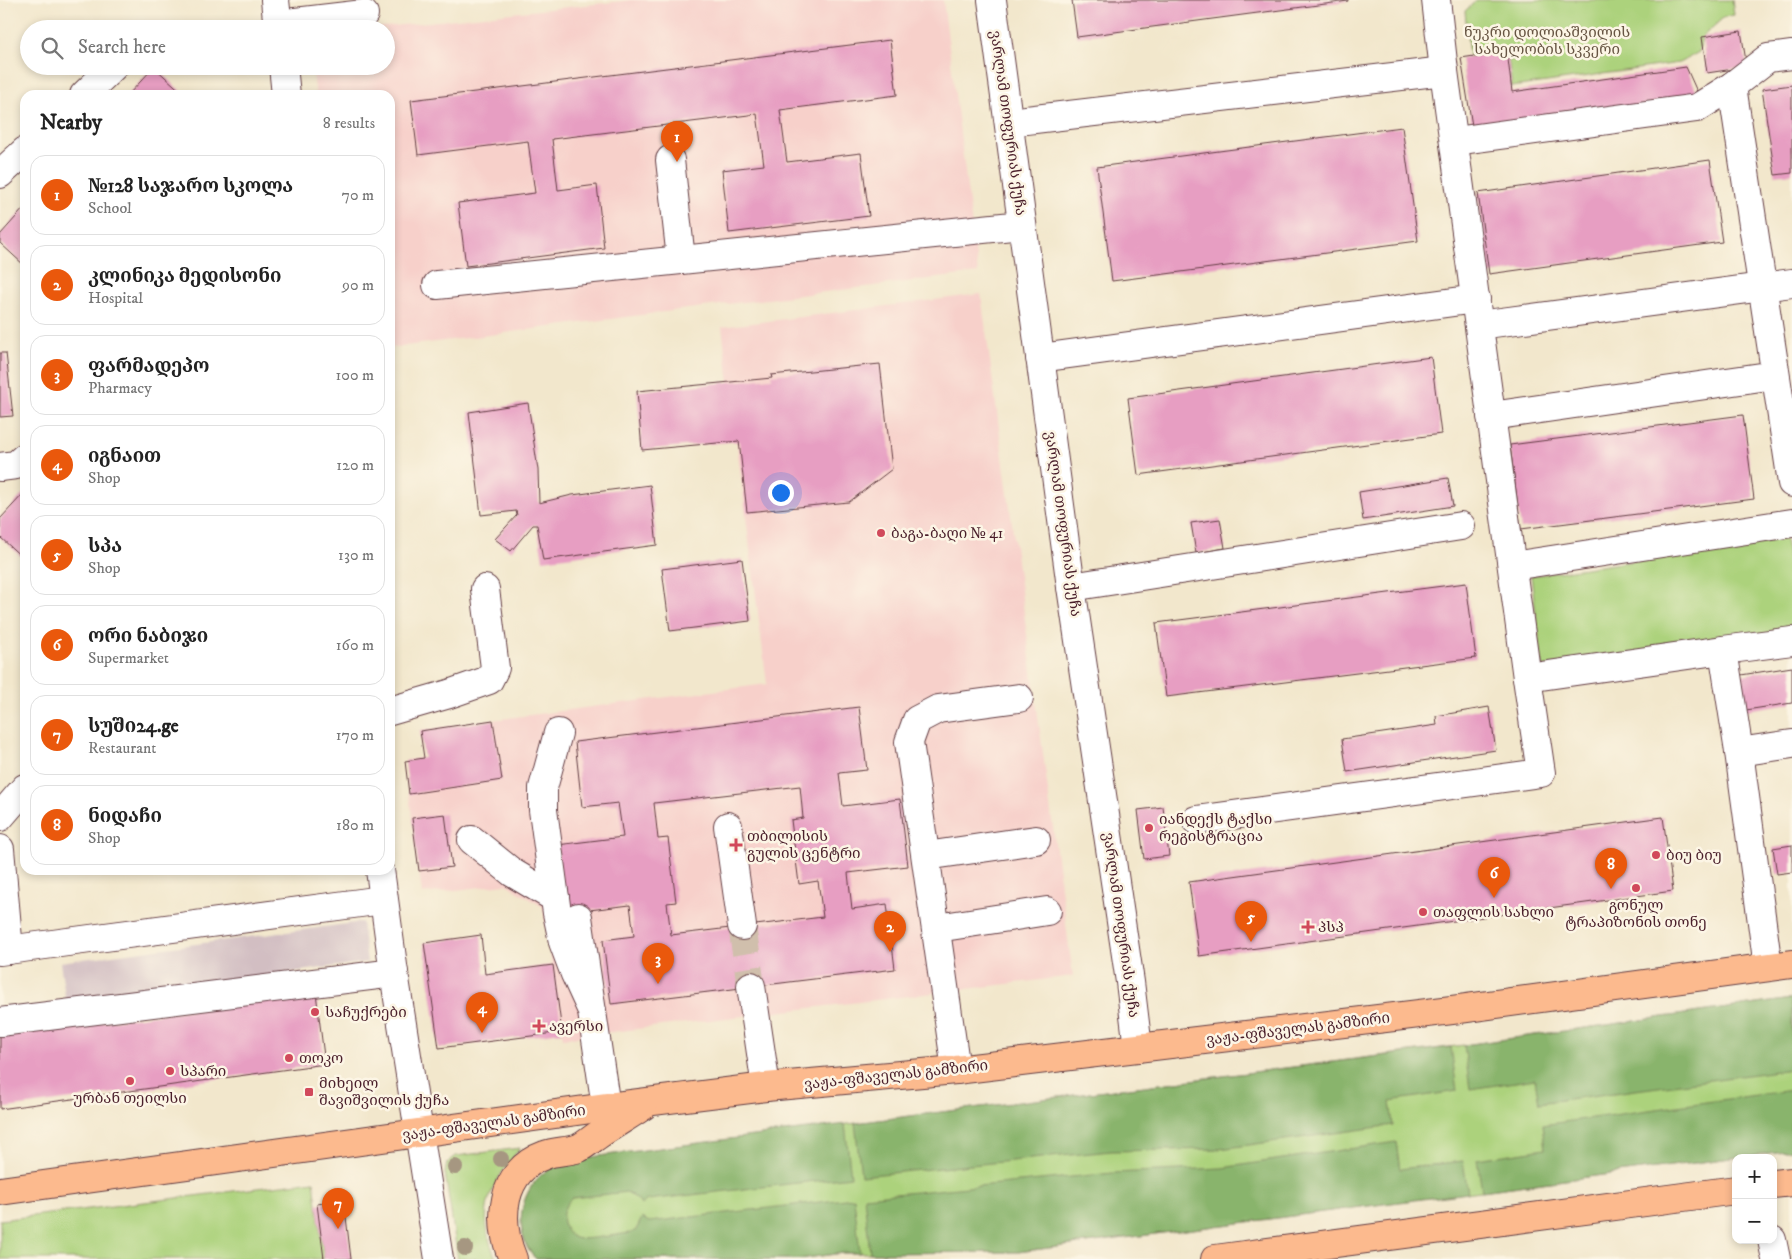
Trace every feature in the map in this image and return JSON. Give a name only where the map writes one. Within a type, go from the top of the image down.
[{"type":"main road","name":"ვაჟა-ფშაველას გამზირი","points":[[0,1191],[606,1107],[766,1087],[956,1070],[1462,1009],[1780,966]]},
{"type":"main road","points":[[514,1259],[506,1240],[505,1200],[512,1183],[524,1167],[545,1155],[580,1148],[648,1102]]},
{"type":"main road","points":[[1777,1184],[1792,1182]]},
{"type":"main road","points":[[1215,1259],[1732,1191]]},
{"type":"street","name":"ვარლამ თოფურიას ქუჩა","points":[[992,0],[1071,587],[1130,982],[1138,1048]]},
{"type":"street","points":[[1196,820],[1541,773],[1444,71],[1436,0]]},
{"type":"street","points":[[277,18],[364,14]]},
{"type":"street","points":[[1455,141],[1697,108],[1732,86],[1768,58],[1792,55]]},
{"type":"street","points":[[1009,122],[1444,71]]},
{"type":"street","points":[[89,90],[105,75]]},
{"type":"street","points":[[284,75],[285,90]]},
{"type":"street","points":[[1732,86],[1792,484]]},
{"type":"street","points":[[0,174],[20,155]]},
{"type":"street","points":[[670,160],[681,259]]},
{"type":"street","points":[[437,285],[1022,225]]},
{"type":"street","points":[[1479,325],[1792,283]]},
{"type":"street","points":[[1040,358],[1476,298]]},
{"type":"street","points":[[1491,416],[1775,375]]},
{"type":"street","points":[[0,467],[16,466],[20,462]]},
{"type":"street","points":[[1512,566],[1792,523]]},
{"type":"street","points":[[1071,587],[1461,526]]},
{"type":"street","points":[[395,710],[489,680],[495,668],[484,589]]},
{"type":"street","points":[[1527,678],[1792,641]]},
{"type":"street","points":[[1724,650],[1740,752],[1780,966]]},
{"type":"street","points":[[956,1070],[910,742],[917,720],[938,709],[1018,698]]},
{"type":"street","points":[[558,733],[543,788],[543,810],[563,942],[574,974],[592,1011]]},
{"type":"street","points":[[1740,752],[1792,744]]},
{"type":"street","points":[[0,817],[20,794]]},
{"type":"street","points":[[728,826],[742,926]]},
{"type":"street","points":[[472,840],[513,873],[555,898]]},
{"type":"street","points":[[926,856],[1036,840]]},
{"type":"street","points":[[0,849],[5,951],[383,900]]},
{"type":"street","points":[[380,875],[438,1259]]},
{"type":"street","points":[[937,928],[1047,911]]},
{"type":"street","points":[[578,917],[606,1107]]},
{"type":"street","points":[[0,1022],[394,973]]},
{"type":"street","points":[[751,986],[766,1087]]},
{"type":"street","points":[[1773,1244],[1776,1259]]},
{"type":"shaded area","points":[[632,0],[943,0],[978,273],[395,347],[395,90],[315,90],[313,75],[395,75],[395,26]]},
{"type":"shaded area","name":"თბილისის გულის ცენტრი","points":[[981,294],[1073,976],[563,1038],[543,907],[506,884],[422,894],[409,794],[502,780],[493,720],[767,684],[722,327]]},
{"type":"shaded area","points":[[362,922],[367,962],[66,1002],[60,962]]},
{"type":"green space","name":"ნუკრი დოლიაშვილის სახელობის სკვერი","points":[[1477,0],[1732,0],[1734,15],[1724,17],[1702,37],[1699,52],[1679,63],[1512,87],[1507,51],[1469,57],[1465,11]]},
{"type":"green space","points":[[1785,539],[1792,579],[1792,631],[1543,667],[1531,576]]},
{"type":"green space","points":[[1792,999],[1792,1150],[1762,1154],[1732,1154],[1732,1158],[1018,1252],[843,1253],[799,1259],[536,1259],[524,1241],[521,1219],[526,1196],[531,1186],[542,1175],[576,1159],[1464,1045]]},
{"type":"green space","points":[[1792,999],[1792,1069],[1539,1103],[1535,1079],[1470,1089],[1464,1045]]},
{"type":"green space","points":[[1451,1047],[1457,1091],[1390,1101],[1393,1125],[1220,1149],[1111,1151],[861,1176],[855,1123]]},
{"type":"green space","points":[[1792,1090],[1792,1150],[1762,1154],[1732,1154],[1732,1158],[1482,1191],[1477,1159],[1545,1149],[1542,1125]]},
{"type":"green space","points":[[845,1124],[851,1177],[647,1200],[641,1205],[638,1200],[627,1192],[572,1198],[564,1209],[563,1223],[570,1235],[579,1239],[586,1239],[631,1233],[636,1230],[642,1218],[649,1222],[854,1198],[860,1253],[843,1253],[799,1259],[536,1259],[527,1246],[521,1219],[524,1202],[532,1185],[538,1178],[560,1164],[576,1159]]},
{"type":"green space","points":[[1396,1142],[1400,1169],[1463,1161],[1468,1193],[1018,1252],[870,1253],[864,1197],[1113,1173],[1222,1168]]},
{"type":"green space","points":[[520,1148],[494,1187],[486,1212],[490,1241],[496,1259],[458,1259],[445,1173],[447,1163],[456,1156]]},
{"type":"green space","points":[[314,1181],[324,1259],[0,1259],[0,1220]]},
{"type":"building","points":[[1072,0],[1348,0],[1348,1],[1077,37]]},
{"type":"building","points":[[1741,31],[1747,67],[1707,73],[1702,37]]},
{"type":"building","points":[[890,40],[897,95],[780,110],[787,162],[861,153],[869,216],[729,233],[722,170],[764,165],[757,114],[552,139],[558,190],[597,185],[604,248],[466,266],[458,203],[535,193],[528,141],[418,155],[411,100]]},
{"type":"building","points":[[1507,51],[1512,92],[1686,67],[1699,96],[1473,132],[1461,58]]},
{"type":"building","points":[[147,75],[163,75],[179,90],[133,90]]},
{"type":"building","points":[[1792,85],[1792,173],[1775,175],[1762,89]]},
{"type":"building","points":[[1402,127],[1418,241],[1112,281],[1097,167]]},
{"type":"building","points":[[1710,160],[1722,242],[1489,274],[1478,193]]},
{"type":"building","points":[[20,213],[20,261],[0,243],[0,235]]},
{"type":"building","points":[[0,353],[6,353],[13,416],[0,417]]},
{"type":"building","points":[[1431,357],[1441,434],[1138,475],[1128,398]]},
{"type":"building","points":[[880,364],[892,469],[849,502],[747,512],[739,441],[642,450],[637,391],[772,378],[771,375]]},
{"type":"building","points":[[528,403],[538,470],[539,503],[572,495],[650,485],[657,545],[543,560],[537,525],[533,525],[511,551],[495,539],[517,515],[516,511],[481,515],[469,412]]},
{"type":"building","points":[[1743,415],[1754,499],[1521,529],[1510,445]]},
{"type":"building","points":[[1448,478],[1453,506],[1363,520],[1359,492]]},
{"type":"building","points":[[20,497],[20,555],[0,537],[0,519]]},
{"type":"building","points":[[1220,519],[1225,548],[1196,553],[1191,523]]},
{"type":"building","points":[[742,559],[750,621],[670,631],[662,569]]},
{"type":"building","points":[[1466,583],[1476,658],[1166,697],[1156,623]]},
{"type":"building","points":[[1792,667],[1792,703],[1746,710],[1741,675]]},
{"type":"building","points":[[859,707],[867,770],[839,773],[843,806],[900,799],[908,866],[848,873],[852,909],[887,904],[895,969],[611,1004],[603,940],[634,936],[630,905],[565,913],[557,845],[623,837],[618,803],[582,807],[575,742]],"holes":[[[800,786],[803,818],[791,820],[799,884],[818,881],[823,917],[671,935],[667,903],[676,902],[668,838],[658,839],[654,803]]]},
{"type":"building","points":[[1489,707],[1496,750],[1347,772],[1342,739],[1437,725],[1436,716]]},
{"type":"building","points":[[493,720],[502,780],[409,794],[405,761],[424,758],[420,731]]},
{"type":"building","points":[[1163,807],[1169,856],[1144,859],[1138,810]]},
{"type":"building","points":[[445,814],[452,867],[419,871],[412,818]]},
{"type":"building","points":[[1663,817],[1673,891],[1199,956],[1189,882]]},
{"type":"building","points":[[1792,845],[1792,872],[1777,874],[1773,848]]},
{"type":"building","points":[[481,935],[485,974],[553,965],[562,1032],[439,1048],[424,943]]},
{"type":"building","points":[[316,993],[325,1064],[0,1109],[0,1036]]},
{"type":"building","points":[[344,1200],[351,1259],[324,1259],[317,1204]]},
{"type":"tunnel","points":[[742,926],[751,986]]},
{"type":"place","name":"№128 საჯარო სკოლა","points":[[677,162]]},
{"type":"place","name":"ბაგა-ბაღი № 41","points":[[881,533]]},
{"type":"place","name":"იანდექს ტაქსი რეგისტრაცია","points":[[1149,828]]},
{"type":"place","name":"თბილისის გულის ცენტრი","points":[[736,845]]},
{"type":"place","name":"ბიუ ბიუ","points":[[1656,855]]},
{"type":"place","name":"გონულ ტრაპიზონის თონე","points":[[1636,888]]},
{"type":"place","name":"ნიდაჩი","points":[[1611,889]]},
{"type":"place","name":"ორი ნაბიჯი","points":[[1494,898]]},
{"type":"place","name":"თაფლის სახლი","points":[[1423,912]]},
{"type":"place","name":"პსპ","points":[[1308,927]]},
{"type":"place","name":"სპა","points":[[1251,942]]},
{"type":"place","name":"კლინიკა მედისონი","points":[[890,952]]},
{"type":"place","name":"ფარმადეპო","points":[[658,984]]},
{"type":"place","name":"საჩუქრები","points":[[315,1012]]},
{"type":"place","name":"ავერსი","points":[[539,1026]]},
{"type":"place","name":"იგნაით","points":[[482,1033]]},
{"type":"place","name":"თოკო","points":[[289,1058]]},
{"type":"place","name":"სპარი","points":[[170,1071]]},
{"type":"place","name":"ურბან თეილსი","points":[[130,1081]]},
{"type":"place","name":"მიხეილ შავიშვილის ქუჩა","points":[[309,1092]]},
{"type":"place","name":"სუში24.ge","points":[[338,1229]]}]
